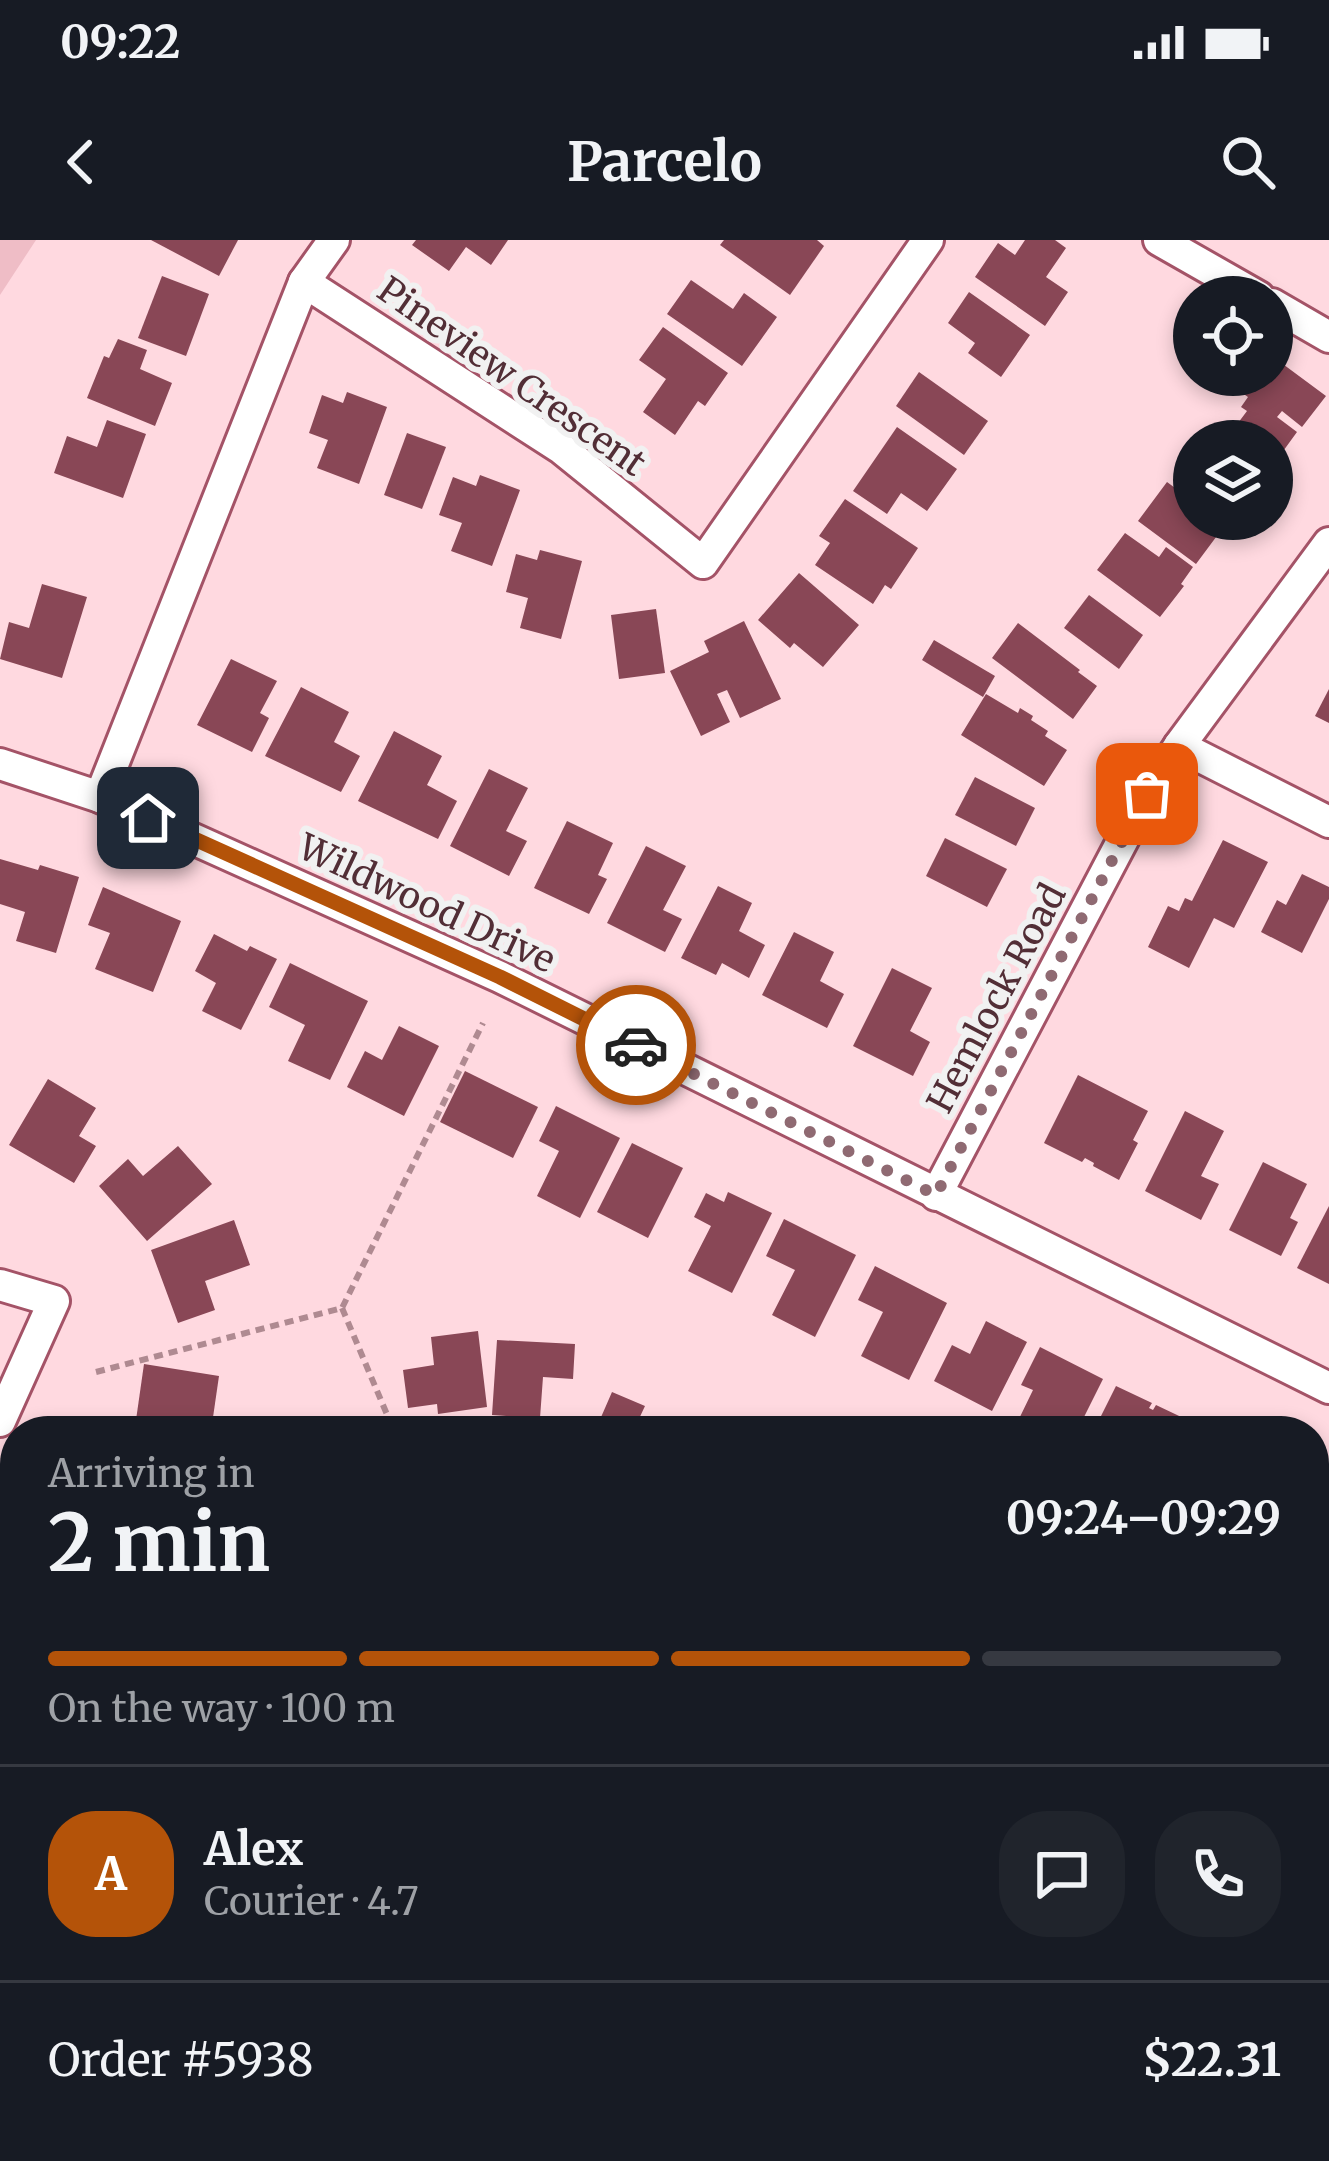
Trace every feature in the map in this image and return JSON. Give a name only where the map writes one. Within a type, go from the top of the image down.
[{"type":"street","points":[[100,797],[304,282],[334,240]]},
{"type":"street","name":"Pineview Crescent","points":[[304,282],[562,448],[703,562],[928,240]]},
{"type":"street","points":[[1159,240],[1222,276]]},
{"type":"street","points":[[1293,316],[1329,337]]},
{"type":"street","name":"Hemlock Road","points":[[936,1195],[1147,794],[1329,543]]},
{"type":"street","points":[[1179,746],[1329,822]]},
{"type":"street","name":"Wildwood Drive","points":[[0,764],[100,797],[500,977],[1329,1388]]},
{"type":"street","points":[[0,1285],[54,1301],[2,1416]]},
{"type":"path","points":[[388,1416],[342,1309],[483,1023]]},
{"type":"path","points":[[96,1372],[342,1309]]},
{"type":"shaded area","points":[[0,240],[36,240],[0,295]]},
{"type":"building","points":[[151,240],[238,240],[219,276]]},
{"type":"building","points":[[416,240],[508,240],[491,265],[466,247],[449,271],[412,245]]},
{"type":"building","points":[[724,240],[817,240],[824,246],[790,295],[720,245]]},
{"type":"building","points":[[1025,240],[1055,240],[1066,248],[1046,277],[1068,292],[1045,326],[975,277],[998,243],[1015,255]]},
{"type":"building","points":[[162,276],[209,294],[186,356],[138,338]]},
{"type":"building","points":[[691,280],[733,309],[744,293],[777,317],[742,366],[667,314]]},
{"type":"building","points":[[969,292],[1030,335],[1001,377],[968,353],[975,343],[948,323]]},
{"type":"building","points":[[663,327],[728,373],[705,406],[698,401],[675,435],[643,412],[666,379],[639,360]]},
{"type":"building","points":[[118,339],[147,350],[140,369],[172,383],[155,426],[87,398],[104,356],[109,358]]},
{"type":"building","points":[[919,372],[988,421],[964,455],[896,406]]},
{"type":"building","points":[[1293,372],[1326,396],[1302,427],[1282,411],[1277,417],[1281,420],[1240,420],[1248,397],[1293,396]]},
{"type":"building","points":[[347,392],[387,407],[359,484],[317,468],[328,440],[309,433],[322,395],[343,403]]},
{"type":"building","points":[[107,420],[146,434],[123,498],[54,473],[67,436],[97,447]]},
{"type":"building","points":[[897,427],[957,469],[927,511],[901,493],[887,514],[853,491]]},
{"type":"building","points":[[407,433],[446,447],[422,509],[384,495]]},
{"type":"building","points":[[480,475],[520,490],[492,566],[451,551],[462,523],[439,515],[453,477],[476,486]]},
{"type":"building","points":[[1167,482],[1173,486],[1173,540],[1214,540],[1196,564],[1138,521]]},
{"type":"building","points":[[845,499],[918,548],[891,589],[885,585],[873,604],[815,565],[830,543],[819,536]]},
{"type":"building","points":[[1125,533],[1159,557],[1166,547],[1193,567],[1160,617],[1097,570]]},
{"type":"building","points":[[540,550],[582,561],[561,639],[520,628],[528,598],[506,592],[516,554],[537,560]]},
{"type":"building","points":[[799,573],[859,625],[823,667],[794,643],[790,648],[758,620]]},
{"type":"building","points":[[42,584],[87,597],[62,678],[0,659],[9,622],[29,628]]},
{"type":"building","points":[[1089,595],[1143,635],[1119,669],[1064,628]]},
{"type":"building","points":[[656,609],[665,673],[619,679],[611,615]]},
{"type":"building","points":[[744,621],[781,699],[740,718],[727,690],[717,694],[730,722],[701,736],[670,671],[709,652],[704,641]]},
{"type":"building","points":[[1018,623],[1097,686],[1073,719],[992,658]]},
{"type":"building","points":[[934,640],[995,676],[983,697],[922,660]]},
{"type":"building","points":[[231,659],[277,681],[260,713],[269,718],[252,752],[197,725]]},
{"type":"building","points":[[301,687],[349,712],[334,742],[360,756],[341,792],[265,756]]},
{"type":"building","points":[[1329,689],[1329,723],[1315,716]]},
{"type":"building","points":[[986,694],[1018,713],[1020,708],[1033,716],[1031,720],[1048,731],[1045,736],[1067,750],[1044,786],[961,735]]},
{"type":"building","points":[[394,731],[442,756],[427,785],[457,801],[438,839],[358,801]]},
{"type":"building","points":[[489,769],[528,788],[506,831],[527,841],[509,876],[450,846]]},
{"type":"building","points":[[975,777],[1035,808],[1016,846],[955,815]]},
{"type":"building","points":[[567,821],[613,843],[598,875],[607,879],[589,914],[534,888]]},
{"type":"building","points":[[945,838],[1007,869],[987,907],[926,876]]},
{"type":"building","points":[[1223,840],[1268,862],[1234,928],[1214,918],[1189,968],[1148,947],[1168,906],[1179,911],[1185,898],[1192,901]]},
{"type":"building","points":[[646,846],[686,866],[663,910],[682,919],[665,952],[607,923]]},
{"type":"building","points":[[0,859],[79,877],[56,953],[16,941],[25,912],[0,904]]},
{"type":"building","points":[[1302,874],[1329,887],[1329,899],[1302,953],[1261,932],[1277,900],[1286,905]]},
{"type":"building","points":[[718,886],[752,903],[739,931],[765,945],[749,978],[722,963],[716,975],[681,958]]},
{"type":"building","points":[[103,887],[181,921],[153,992],[95,969],[110,933],[88,925]]},
{"type":"building","points":[[794,932],[834,952],[820,981],[844,994],[827,1028],[762,995]]},
{"type":"building","points":[[214,934],[247,951],[250,946],[277,959],[241,1030],[202,1011],[216,983],[195,971]]},
{"type":"building","points":[[290,963],[368,1001],[330,1080],[288,1061],[305,1025],[269,1007]]},
{"type":"building","points":[[892,968],[932,988],[910,1031],[930,1042],[913,1076],[853,1046]]},
{"type":"building","points":[[399,1026],[439,1046],[404,1116],[347,1087],[365,1051],[382,1060]]},
{"type":"building","points":[[465,1071],[538,1107],[513,1158],[440,1122]]},
{"type":"building","points":[[1078,1075],[1148,1111],[1119,1180],[1085,1158],[1082,1162],[1044,1143]]},
{"type":"building","points":[[48,1079],[96,1108],[79,1136],[96,1146],[74,1183],[9,1145]]},
{"type":"building","points":[[556,1106],[620,1138],[580,1218],[537,1196],[559,1151],[539,1141]]},
{"type":"building","points":[[1185,1111],[1224,1131],[1201,1176],[1219,1184],[1201,1220],[1145,1191]]},
{"type":"building","points":[[632,1143],[683,1168],[648,1238],[597,1212]]},
{"type":"building","points":[[178,1146],[212,1184],[147,1241],[99,1186],[128,1159],[143,1176]]},
{"type":"building","points":[[1263,1162],[1307,1184],[1290,1218],[1298,1222],[1281,1256],[1229,1230]]},
{"type":"building","points":[[728,1192],[772,1213],[732,1293],[688,1271],[711,1226],[694,1217],[706,1193],[724,1202]]},
{"type":"building","points":[[1329,1206],[1329,1284],[1297,1268]]},
{"type":"building","points":[[784,1219],[856,1255],[815,1337],[772,1315],[795,1270],[766,1256]]},
{"type":"building","points":[[234,1220],[250,1265],[205,1281],[215,1310],[178,1323],[151,1250]]},
{"type":"building","points":[[875,1266],[947,1303],[909,1380],[861,1356],[883,1312],[858,1300]]},
{"type":"building","points":[[986,1321],[1027,1342],[992,1411],[934,1381],[952,1345],[970,1354]]},
{"type":"building","points":[[478,1331],[487,1407],[438,1414],[437,1404],[408,1408],[403,1370],[434,1365],[431,1337]]},
{"type":"building","points":[[497,1340],[575,1344],[573,1379],[543,1377],[540,1416],[492,1415]]},
{"type":"building","points":[[1040,1347],[1103,1379],[1084,1416],[1020,1416],[1033,1390],[1021,1385]]},
{"type":"building","points":[[144,1364],[219,1376],[213,1416],[137,1416]]},
{"type":"building","points":[[1116,1386],[1152,1403],[1149,1408],[1153,1410],[1156,1405],[1179,1416],[1101,1416]]},
{"type":"building","points":[[612,1392],[645,1406],[640,1416],[602,1416]]},
{"type":"way so far","points":[[636,1045],[936,1195],[1147,794]]},
{"type":"route","points":[[148,818],[500,977],[636,1045]]}]
